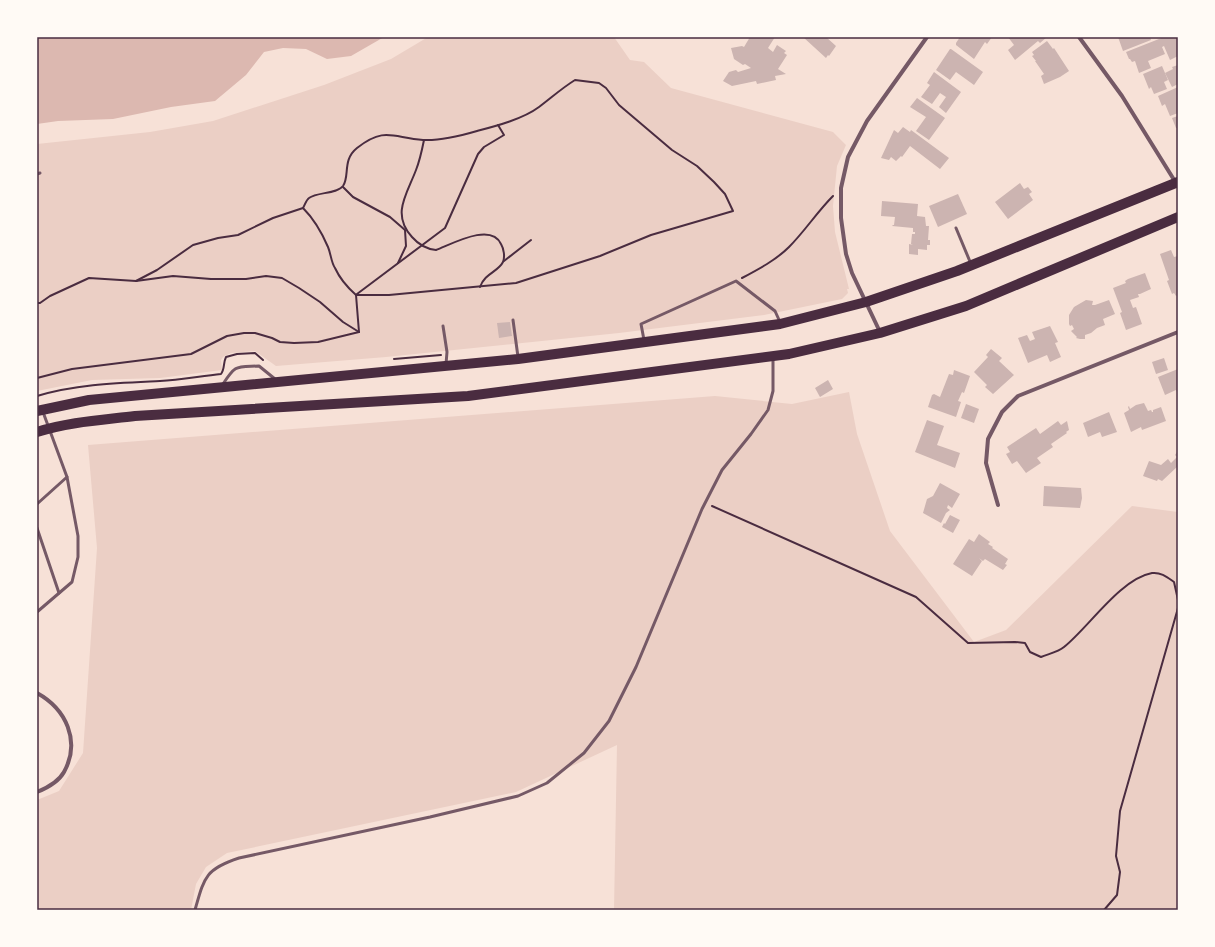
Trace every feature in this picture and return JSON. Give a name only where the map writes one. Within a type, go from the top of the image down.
[{"type":"main road","points":[[40,410],[89,400],[518,359],[780,324],[866,302],[972,265],[1177,183]]},
{"type":"main road","points":[[37,432],[48,428],[135,416],[468,396],[789,354],[880,333],[966,306],[1178,217]]},
{"type":"street","points":[[880,333],[852,273],[846,254],[841,218],[841,188],[848,157],[867,121],[927,37]]},
{"type":"street","points":[[1079,37],[1122,96],[1177,183]]},
{"type":"street","points":[[998,505],[986,463],[988,439],[1002,412],[1018,396],[1178,332]]},
{"type":"street","points":[[37,693],[48,699],[64,719],[71,733],[72,746],[64,773],[54,782],[37,792]]},
{"type":"lane","points":[[956,228],[972,265]]},
{"type":"lane","points":[[644,343],[641,324],[736,281],[775,311],[780,324]]},
{"type":"lane","points":[[513,320],[518,359]]},
{"type":"lane","points":[[443,326],[447,354],[446,367]]},
{"type":"lane","points":[[195,910],[204,881],[223,863],[239,858],[481,806],[518,796],[547,783],[584,753],[609,721],[636,667],[706,503],[722,470],[768,410],[773,391],[773,356]]},
{"type":"lane","points":[[221,388],[232,370],[238,367],[259,366],[280,382]]},
{"type":"lane","points":[[37,612],[72,582],[78,557],[78,536],[67,477],[40,410]]},
{"type":"lane","points":[[37,504],[67,477]]},
{"type":"lane","points":[[37,528],[59,594]]},
{"type":"path","points":[[136,281],[157,270],[193,245],[218,238],[238,235],[273,218],[303,208],[307,199],[311,196],[338,190],[345,182],[347,162],[356,149],[376,136],[387,134],[424,140],[443,139],[498,125],[523,116],[538,108],[563,86],[575,80],[599,83],[606,88],[620,105],[672,150],[697,166],[714,182],[725,194],[733,211],[651,235],[600,256],[516,283],[389,295],[356,295]]},
{"type":"path","points":[[356,295],[445,228],[449,222],[478,154],[484,148],[504,135],[498,125]]},
{"type":"path","points":[[398,264],[406,246],[406,230],[401,211],[403,200],[421,157],[424,140]]},
{"type":"path","points":[[343,186],[353,197],[390,217],[422,246],[436,250],[473,236],[485,233],[491,234],[498,238],[502,245],[504,261]]},
{"type":"path","points":[[736,281],[763,267],[788,248],[841,188]]},
{"type":"path","points":[[303,208],[317,225],[328,248],[334,268],[342,281],[356,295],[359,332]]},
{"type":"path","points":[[480,286],[482,279],[531,240]]},
{"type":"path","points":[[37,303],[40,303],[50,296],[89,278],[136,281],[173,276],[211,279],[246,279],[266,276],[282,278],[315,299],[343,322],[359,332]]},
{"type":"path","points":[[37,378],[72,369],[191,354],[227,336],[244,333],[255,333],[280,342],[294,343],[318,342],[359,332]]},
{"type":"path","points":[[37,396],[74,387],[116,382],[161,381],[221,374],[224,371],[226,357],[237,354],[255,353],[266,362]]},
{"type":"path","points":[[391,359],[447,354]]},
{"type":"path","points":[[706,503],[916,596],[968,643],[1015,642],[1025,644],[1030,652],[1041,657],[1062,648],[1136,578],[1153,573],[1164,574],[1174,582],[1178,600]]},
{"type":"path","points":[[1104,910],[1117,895],[1120,872],[1116,856],[1120,812],[1178,608]]},
{"type":"shaded area","points":[[37,37],[384,37],[351,56],[327,59],[306,49],[283,48],[264,52],[246,75],[215,101],[171,107],[113,119],[58,121],[37,124]]},
{"type":"shaded area","points":[[428,37],[614,37],[630,60],[644,62],[671,88],[833,132],[846,145],[837,166],[833,206],[835,232],[849,289],[847,289],[848,293],[842,299],[764,315],[619,333],[386,357],[276,366],[255,351],[231,353],[223,357],[221,360],[222,370],[160,378],[92,380],[37,391],[37,144],[150,132],[213,121],[324,85],[391,59]]},
{"type":"shaded area","points":[[849,392],[857,434],[890,531],[974,642],[1006,630],[1132,506],[1178,512],[1178,910],[614,910],[617,745],[516,792],[227,853],[206,867],[196,884],[191,910],[37,910],[37,800],[59,791],[83,753],[97,548],[88,445],[715,396],[792,404]]},
{"type":"building","points":[[750,37],[775,37],[768,48],[773,52],[777,45],[786,51],[784,53],[787,55],[778,69],[786,74],[775,76],[776,80],[757,84],[756,81],[732,86],[723,81],[729,72],[736,70],[738,72],[751,68],[734,59],[731,48],[744,47]]},
{"type":"building","points":[[803,37],[826,37],[836,46],[826,58]]},
{"type":"building","points":[[960,37],[992,37],[987,44],[985,42],[974,59],[956,45]]},
{"type":"building","points":[[1008,37],[1047,37],[1040,43],[1038,41],[1015,60],[1008,50],[1014,45]]},
{"type":"building","points":[[1118,37],[1150,37],[1151,40],[1123,51]]},
{"type":"building","points":[[1164,37],[1177,37],[1178,56],[1170,60],[1164,46],[1162,47],[1165,54],[1148,61],[1151,68],[1139,73],[1135,61],[1132,62],[1129,59],[1126,52]]},
{"type":"building","points":[[1047,41],[1053,49],[1054,48],[1069,71],[1044,84],[1041,76],[1044,74],[1032,56],[1034,55],[1032,52]]},
{"type":"building","points":[[950,49],[983,72],[974,85],[956,72],[950,80],[936,70]]},
{"type":"building","points":[[1178,65],[1178,84],[1172,87],[1165,73],[1173,69],[1172,67]]},
{"type":"building","points":[[1162,66],[1168,80],[1164,82],[1167,89],[1154,94],[1151,87],[1149,89],[1143,74]]},
{"type":"building","points":[[934,72],[961,92],[946,113],[939,107],[946,97],[940,93],[932,104],[921,97],[930,85],[927,83]]},
{"type":"building","points":[[1178,87],[1178,113],[1170,116],[1165,104],[1162,106],[1158,96]]},
{"type":"building","points":[[917,98],[945,118],[929,140],[916,131],[926,117],[910,107]]},
{"type":"building","points":[[1178,116],[1178,128],[1176,128],[1172,118]]},
{"type":"building","points":[[903,127],[910,132],[911,130],[949,158],[940,169],[910,146],[902,157],[901,156],[896,161],[891,157],[889,160],[881,158],[894,130],[898,133]]},
{"type":"building","points":[[1020,183],[1024,189],[1028,187],[1032,192],[1029,194],[1033,200],[1008,219],[995,202]]},
{"type":"building","points":[[958,194],[967,214],[938,227],[929,206]]},
{"type":"building","points":[[882,201],[918,204],[917,216],[925,217],[926,226],[929,226],[928,240],[930,240],[930,245],[927,245],[927,250],[918,249],[918,255],[909,254],[909,244],[913,245],[911,244],[912,234],[915,234],[915,232],[913,232],[913,228],[892,226],[894,225],[895,217],[881,216]]},
{"type":"building","points":[[1171,250],[1174,257],[1178,256],[1178,295],[1176,296],[1174,293],[1172,294],[1167,281],[1169,280],[1160,254]]},
{"type":"building","points":[[1145,273],[1151,289],[1138,294],[1139,297],[1130,300],[1133,308],[1136,307],[1142,324],[1126,330],[1120,313],[1122,312],[1113,288],[1126,283],[1125,281],[1128,279]]},
{"type":"building","points":[[1086,300],[1093,301],[1092,305],[1095,305],[1109,300],[1115,314],[1103,319],[1105,325],[1085,335],[1085,339],[1080,339],[1076,338],[1077,337],[1071,331],[1074,329],[1072,325],[1070,326],[1069,324],[1069,315],[1074,307]]},
{"type":"building","points":[[510,322],[512,336],[499,338],[497,323]]},
{"type":"building","points":[[1050,326],[1058,342],[1055,343],[1061,357],[1050,362],[1047,355],[1028,363],[1018,338],[1027,335],[1030,341],[1035,339],[1032,332]]},
{"type":"building","points":[[991,349],[1002,358],[999,361],[1014,375],[993,394],[985,387],[987,385],[974,372],[988,357],[986,355]]},
{"type":"building","points":[[1164,358],[1168,370],[1156,374],[1152,362]]},
{"type":"building","points":[[1178,369],[1178,394],[1176,390],[1165,395],[1158,377]]},
{"type":"building","points":[[954,370],[970,376],[964,393],[962,392],[958,401],[961,402],[956,417],[928,407],[932,395],[934,394],[940,397],[949,374],[953,375]]},
{"type":"building","points":[[828,380],[833,389],[820,397],[815,388]]},
{"type":"building","points":[[1144,403],[1148,411],[1151,410],[1152,412],[1153,410],[1161,407],[1166,421],[1142,430],[1141,427],[1131,432],[1124,413],[1129,410],[1129,406],[1130,409],[1136,405]]},
{"type":"building","points":[[966,404],[979,409],[974,423],[961,418]]},
{"type":"building","points":[[1109,412],[1117,432],[1102,437],[1100,432],[1088,437],[1083,423]]},
{"type":"building","points":[[927,420],[944,426],[937,445],[960,453],[955,468],[915,452]]},
{"type":"building","points":[[1058,421],[1061,425],[1067,421],[1069,430],[1051,444],[1053,447],[1037,458],[1041,463],[1026,473],[1017,461],[1012,464],[1006,454],[1010,452],[1007,447],[1036,428],[1040,434]]},
{"type":"building","points":[[1177,452],[1178,466],[1162,481],[1158,479],[1157,481],[1143,476],[1149,461],[1161,465],[1168,459],[1171,463],[1177,457],[1175,455]]},
{"type":"building","points":[[940,483],[960,494],[952,508],[948,505],[947,508],[950,510],[946,513],[941,523],[923,513],[927,499],[933,496]]},
{"type":"building","points":[[1044,486],[1081,488],[1082,498],[1080,508],[1043,506]]},
{"type":"building","points":[[950,515],[960,520],[953,533],[942,527]]},
{"type":"building","points":[[979,534],[990,542],[988,544],[993,547],[992,548],[1008,559],[1005,564],[1007,565],[1003,570],[985,559],[983,561],[979,558],[982,561],[972,576],[953,564],[969,539],[974,542]]}]
